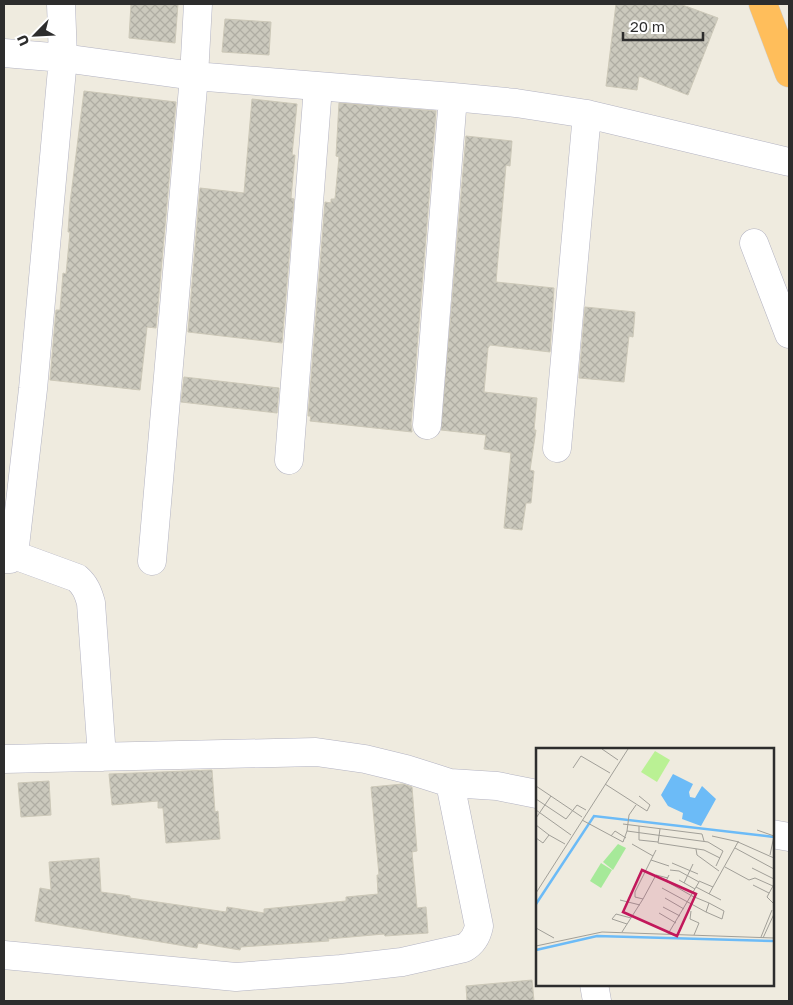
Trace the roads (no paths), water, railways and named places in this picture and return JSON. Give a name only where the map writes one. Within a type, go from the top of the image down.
[{"type":"highway","points":[[763,4],[789,73]]},
{"type":"street","points":[[61,4],[63,58],[33,389],[9,557],[77,578],[84,584],[89,594],[102,757]]},
{"type":"street","points":[[152,561],[194,76],[198,4]]},
{"type":"street","points":[[4,53],[63,58],[194,76],[516,103],[587,114],[789,162]]},
{"type":"street","points":[[288,460],[318,87]]},
{"type":"street","points":[[427,425],[453,97]]},
{"type":"street","points":[[557,448],[587,114]]},
{"type":"street","points":[[754,243],[789,334]]},
{"type":"street","points":[[4,759],[316,752],[364,759],[450,782],[497,786],[536,794]]},
{"type":"street","points":[[4,955],[236,977],[402,962],[464,948],[474,939],[479,926],[450,782]]},
{"type":"street","points":[[773,834],[789,837]]},
{"type":"street","points":[[594,985],[597,1001]]}]
